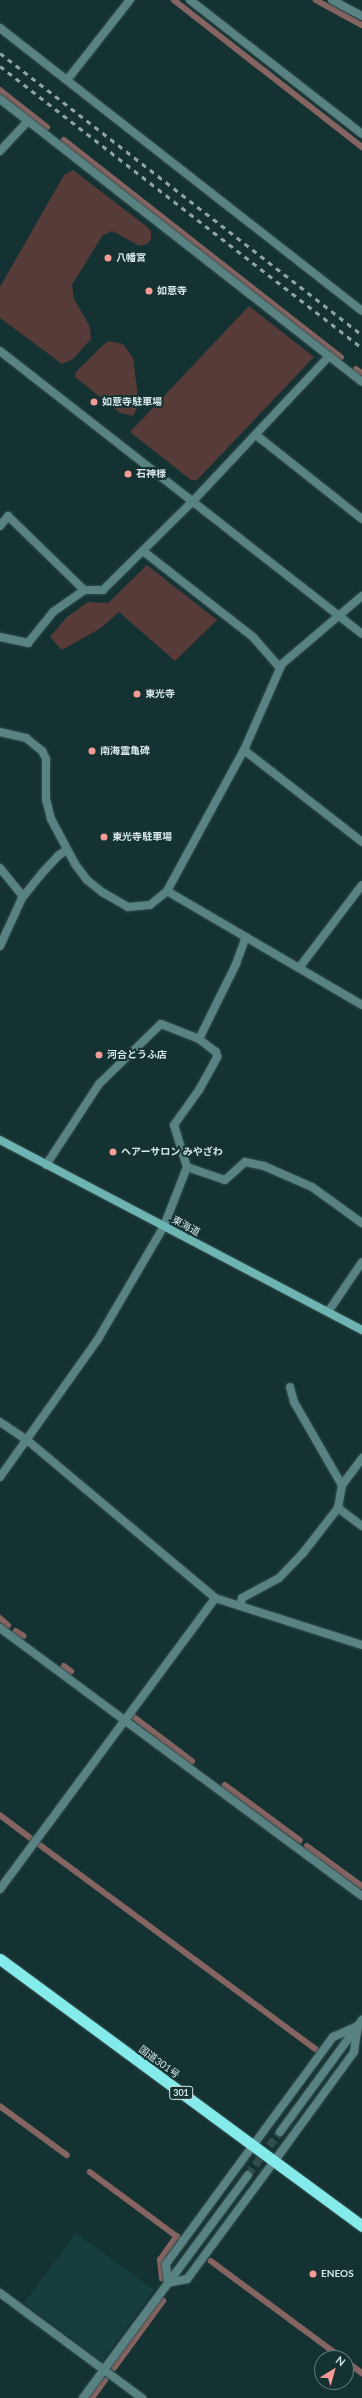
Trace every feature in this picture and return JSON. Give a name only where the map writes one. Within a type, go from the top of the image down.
[{"type":"highway","name":"国道301号","points":[[0,1959],[362,2226]]},
{"type":"main road","name":"東海道","points":[[0,1140],[362,1330]]},
{"type":"street","points":[[67,80],[130,0]]},
{"type":"street","points":[[190,0],[362,134]]},
{"type":"street","points":[[332,0],[362,16]]},
{"type":"street","points":[[0,28],[361,307]]},
{"type":"street","points":[[0,99],[362,382]]},
{"type":"street","points":[[0,151],[28,121]]},
{"type":"street","points":[[0,351],[362,634]]},
{"type":"street","points":[[0,637],[28,643],[53,612],[84,590],[103,590],[193,501],[329,356]]},
{"type":"street","points":[[256,435],[362,519]]},
{"type":"street","points":[[0,526],[8,516],[84,590]]},
{"type":"street","points":[[143,551],[253,637],[280,668]]},
{"type":"street","points":[[0,732],[26,738],[42,751],[46,759],[46,799],[51,819],[67,850],[87,880],[102,892],[128,907],[150,905],[167,891],[244,750],[280,668],[362,596]]},
{"type":"street","points":[[244,750],[362,842]]},
{"type":"street","points":[[0,946],[23,896],[59,855],[67,850]]},
{"type":"street","points":[[0,868],[23,896]]},
{"type":"street","points":[[299,968],[362,885]]},
{"type":"street","points":[[167,891],[362,1005]]},
{"type":"street","points":[[199,1039],[236,964],[246,937]]},
{"type":"street","points":[[0,1477],[98,1339],[164,1226],[187,1167],[174,1125],[199,1090],[217,1057],[216,1052],[199,1039],[161,1024],[99,1084],[46,1165]]},
{"type":"street","points":[[187,1167],[225,1180],[245,1162],[264,1166],[312,1187],[362,1223]]},
{"type":"street","points":[[328,1312],[362,1262]]},
{"type":"street","points":[[290,1387],[294,1402],[342,1485]]},
{"type":"street","points":[[0,1422],[27,1440],[215,1598],[362,1645]]},
{"type":"street","points":[[240,1606],[242,1598],[287,1571],[338,1508],[342,1485],[362,1458]]},
{"type":"street","points":[[338,1508],[362,1526]]},
{"type":"street","points":[[0,1889],[215,1598]]},
{"type":"street","points":[[0,1628],[362,1896]]},
{"type":"street","points":[[168,2283],[166,2264],[253,2146],[334,2037],[360,2023]]},
{"type":"street","points":[[280,2132],[360,2023]]},
{"type":"street","points":[[168,2283],[187,2279],[354,2052],[360,2023]]},
{"type":"street","points":[[83,2398],[248,2175]]},
{"type":"street","points":[[0,2293],[142,2398]]},
{"type":"shaded area","points":[[73,170],[146,226],[151,231],[151,239],[147,244],[140,246],[112,231],[102,236],[72,285],[74,299],[90,327],[91,339],[73,359],[62,364],[0,318],[0,287],[64,175]]},
{"type":"shaded area","points":[[249,306],[314,357],[197,480],[191,480],[130,432]]},
{"type":"shaded area","points":[[109,341],[123,344],[133,358],[139,404],[133,416],[120,413],[75,377],[76,372]]},
{"type":"shaded area","points":[[147,565],[217,620],[175,661],[119,612],[101,628],[62,650],[50,637],[67,617],[88,602],[108,603]]},
{"type":"shaded area","points":[[76,2233],[154,2290],[102,2361],[24,2303]]},
{"type":"waterway","points":[[174,0],[362,147]]},
{"type":"waterway","points":[[316,0],[362,25]]},
{"type":"waterway","points":[[0,90],[47,127]]},
{"type":"waterway","points":[[64,140],[341,357]]},
{"type":"waterway","points":[[356,369],[362,373]]},
{"type":"waterway","points":[[0,1618],[8,1625]]},
{"type":"waterway","points":[[16,1631],[24,1636]]},
{"type":"waterway","points":[[64,1666],[71,1671]]},
{"type":"waterway","points":[[134,1717],[192,1761]]},
{"type":"waterway","points":[[225,1785],[300,1840]]},
{"type":"waterway","points":[[0,1815],[31,1838]]},
{"type":"waterway","points":[[40,1845],[316,2049]]},
{"type":"waterway","points":[[307,1846],[362,1886]]},
{"type":"waterway","points":[[0,2106],[67,2155]]},
{"type":"waterway","points":[[90,2172],[178,2237]]},
{"type":"waterway","points":[[162,2279],[160,2260],[177,2236]]},
{"type":"waterway","points":[[211,2261],[331,2350]]},
{"type":"waterway","points":[[114,2368],[163,2301]]},
{"type":"waterway","points":[[354,2367],[362,2373]]},
{"type":"waterway","points":[[92,2398],[105,2380]]},
{"type":"tunnel","points":[[248,2175],[280,2132]]},
{"type":"railway","points":[[0,53],[362,335]]},
{"type":"railway","points":[[0,66],[362,348]]},
{"type":"place","name":"八幡宮","points":[[108,258]]},
{"type":"place","name":"如意寺","points":[[149,291]]},
{"type":"place","name":"如意寺駐車場","points":[[94,402]]},
{"type":"place","name":"石神様","points":[[128,474]]},
{"type":"place","name":"東光寺","points":[[137,694]]},
{"type":"place","name":"南海霊亀碑","points":[[92,751]]},
{"type":"place","name":"東光寺駐車場","points":[[104,837]]},
{"type":"place","name":"河合とうふ店","points":[[99,1055]]},
{"type":"place","name":"ヘアーサロン みやざわ","points":[[113,1152]]},
{"type":"place","name":"ENEOS","points":[[313,2274]]}]
